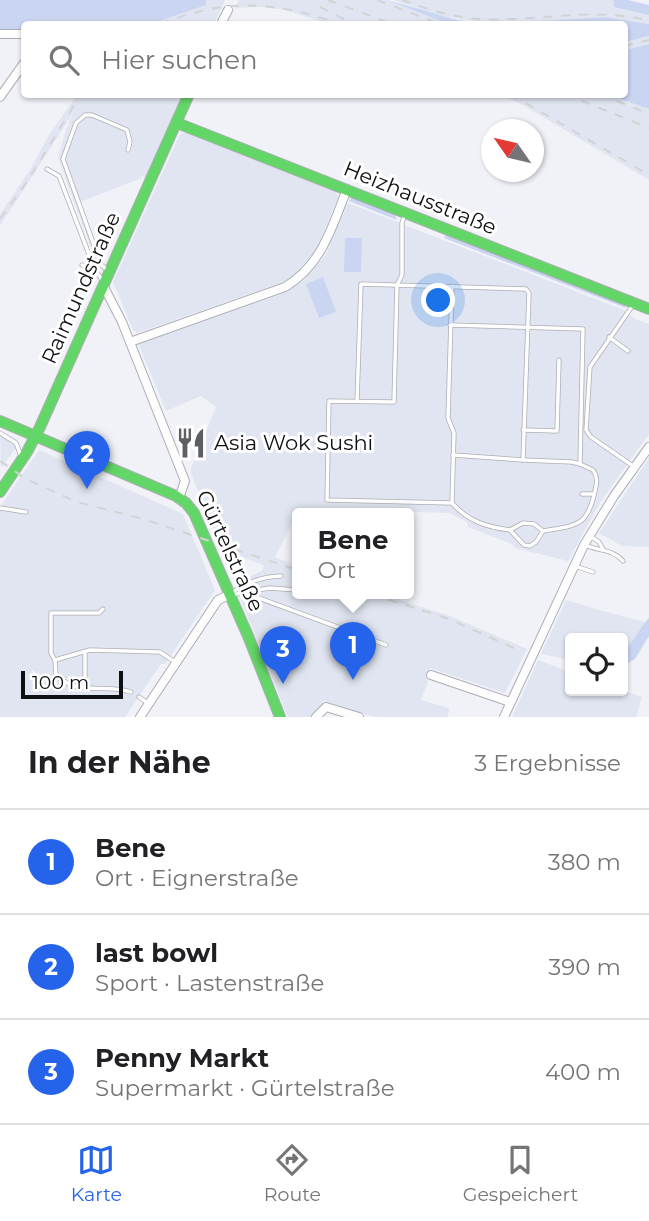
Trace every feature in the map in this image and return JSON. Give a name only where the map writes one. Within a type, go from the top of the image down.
[{"type":"street","points":[[222,21],[228,10]]},
{"type":"street","points":[[0,34],[21,34]]},
{"type":"street","points":[[0,103],[0,97],[21,67]]},
{"type":"street","name":"Raimundstraße","points":[[2,485],[23,459],[35,436],[187,98]]},
{"type":"street","name":"Heizhausstraße","points":[[177,123],[649,309]]},
{"type":"street","points":[[130,342],[295,281],[313,265],[322,251],[347,189]]},
{"type":"street","name":"Gürtelstraße","points":[[104,284],[185,481],[179,498],[194,513],[280,717]]},
{"type":"street","points":[[0,421],[179,498]]},
{"type":"street","points":[[504,717],[584,545],[649,447]]},
{"type":"street","points":[[140,717],[218,600],[229,596]]},
{"type":"street","points":[[431,675],[510,702]]},
{"type":"street","points":[[316,717],[326,707],[359,717]]},
{"type":"lane","points":[[110,271],[101,265],[63,159],[76,123],[85,115],[92,115],[127,130],[135,139]]},
{"type":"lane","points":[[127,130],[130,142],[128,149]]},
{"type":"lane","points":[[47,169],[59,176],[95,270],[104,284]]},
{"type":"lane","points":[[406,212],[402,223],[401,275],[397,285],[394,402],[329,401],[327,500],[452,503]]},
{"type":"lane","points":[[82,265],[95,270]]},
{"type":"lane","points":[[357,401],[361,284],[526,289],[529,293],[523,460]]},
{"type":"lane","points":[[452,286],[448,418],[454,433],[452,503],[462,514],[492,528],[510,530],[529,523],[539,526],[543,531]]},
{"type":"lane","points":[[634,303],[594,359],[588,376],[586,430],[591,437],[634,468]]},
{"type":"lane","points":[[450,325],[583,329],[580,464]]},
{"type":"lane","points":[[609,337],[628,351]]},
{"type":"lane","points":[[523,430],[557,431],[559,360]]},
{"type":"lane","points":[[0,433],[16,443],[23,459]]},
{"type":"lane","points":[[453,455],[572,462],[590,468],[597,475],[589,513],[579,524],[543,531],[536,542],[526,546],[510,530]]},
{"type":"lane","points":[[582,494],[594,494]]},
{"type":"lane","points":[[0,509],[26,512]]},
{"type":"lane","points":[[589,513],[600,519]]},
{"type":"lane","points":[[590,536],[599,542],[603,549]]},
{"type":"lane","points":[[584,545],[595,550],[603,549],[623,561]]},
{"type":"lane","points":[[574,566],[593,572]]},
{"type":"lane","points":[[229,596],[244,584],[268,576],[281,576]]},
{"type":"lane","points":[[229,596],[270,587],[292,589]]},
{"type":"lane","points":[[242,593],[386,645]]},
{"type":"lane","points":[[103,609],[99,613],[51,613],[51,653],[55,660],[56,676],[67,684],[85,689],[131,692]]},
{"type":"lane","points":[[55,660],[85,652],[160,652],[176,663]]},
{"type":"lane","points":[[85,652],[85,689]]},
{"type":"lane","points":[[139,697],[149,704]]},
{"type":"shaded area","points":[[0,0],[206,0],[206,5],[161,21],[21,21],[21,30],[0,32]]},
{"type":"shaded area","points":[[206,0],[225,0],[215,21],[161,21],[206,5]]},
{"type":"shaded area","points":[[239,0],[387,0],[440,21],[319,21],[285,10],[235,8]]},
{"type":"shaded area","points":[[387,0],[466,21],[440,21]]},
{"type":"shaded area","points":[[393,0],[613,0],[614,7],[649,15],[649,24],[604,17],[475,21],[435,15]]},
{"type":"shaded area","points":[[613,0],[649,5],[649,15],[614,7]]},
{"type":"shaded area","points":[[604,17],[649,24],[649,36],[628,41],[628,21],[542,21]]},
{"type":"shaded area","points":[[649,36],[649,44],[628,49],[628,41]]},
{"type":"shaded area","points":[[649,44],[649,109],[618,98],[628,98],[628,49]]},
{"type":"shaded area","points":[[75,98],[182,98],[146,178],[141,175],[142,178],[80,202],[101,259],[107,265],[103,272],[96,261],[58,158],[73,113],[0,226],[0,214],[30,170],[49,135]]},
{"type":"shaded area","points":[[508,98],[618,98],[649,109],[649,180]]},
{"type":"shaded area","points":[[188,132],[334,189],[338,197],[318,248],[294,275],[283,282],[137,333],[133,330],[113,282],[180,134]]},
{"type":"shaded area","points":[[352,197],[394,213],[397,220],[349,201]]},
{"type":"shaded area","points":[[348,203],[624,310],[635,319],[649,324],[649,434],[601,501],[568,561],[515,548],[512,544],[468,527],[467,522],[449,513],[414,512],[414,508],[292,508],[292,524],[275,557],[292,564],[292,599],[397,599],[450,616],[527,649],[505,693],[430,668],[430,676],[421,700],[449,708],[448,717],[374,717],[324,701],[313,717],[288,717],[234,583],[262,571],[264,565],[222,551],[190,471],[216,407],[201,396],[166,411],[138,343],[254,301],[255,303],[279,295],[302,282],[326,255]]},
{"type":"shaded area","points":[[446,234],[625,305],[626,308],[444,238]]},
{"type":"shaded area","points":[[345,238],[362,238],[361,272],[344,272]]},
{"type":"shaded area","points":[[323,277],[336,312],[319,318],[306,284]]},
{"type":"shaded area","points":[[0,431],[18,440],[16,448],[1,468]]},
{"type":"shaded area","points":[[39,450],[183,514],[215,590],[125,717],[0,717],[0,507]]},
{"type":"shaded area","points":[[649,458],[649,547],[622,546],[599,533]]},
{"type":"shaded area","points":[[566,600],[645,622],[628,647],[628,633],[565,633],[565,659],[541,654]]},
{"type":"shaded area","points":[[649,618],[649,636],[635,659],[628,663],[628,647]]},
{"type":"shaded area","points":[[538,660],[565,670],[565,696],[628,696],[628,692],[642,697],[636,717],[512,717]]},
{"type":"railway","points":[[328,0],[384,21]]},
{"type":"railway","points":[[377,0],[432,21]]},
{"type":"railway","points":[[402,0],[441,13],[471,18],[607,15],[649,21]]},
{"type":"railway","points":[[168,21],[204,10],[244,6],[284,9],[328,20]]},
{"type":"railway","points":[[320,7],[348,21]]},
{"type":"railway","points":[[628,45],[649,40]]},
{"type":"railway","points":[[0,219],[27,182],[79,98]]},
{"type":"railway","points":[[517,98],[649,175]]},
{"type":"railway","points":[[575,98],[649,128]]},
{"type":"railway","points":[[610,98],[649,114]]},
{"type":"railway","points":[[0,461],[26,479],[77,502],[143,519],[292,568]]},
{"type":"railway","points":[[387,599],[449,619],[514,648]]},
{"type":"traffic: fast","points":[[0,492],[40,427],[187,98]]},
{"type":"traffic: fast","points":[[177,123],[649,309]]},
{"type":"traffic: fast","points":[[0,421],[176,496],[186,503],[194,513],[280,717]]},
{"type":"place","name":"Asia Wok Sushi","points":[[191,443]]},
{"type":"place","name":"last bowl","points":[[87,489]]},
{"type":"place","name":"Bene","points":[[353,680]]},
{"type":"place","name":"Penny Markt","points":[[283,684]]}]
